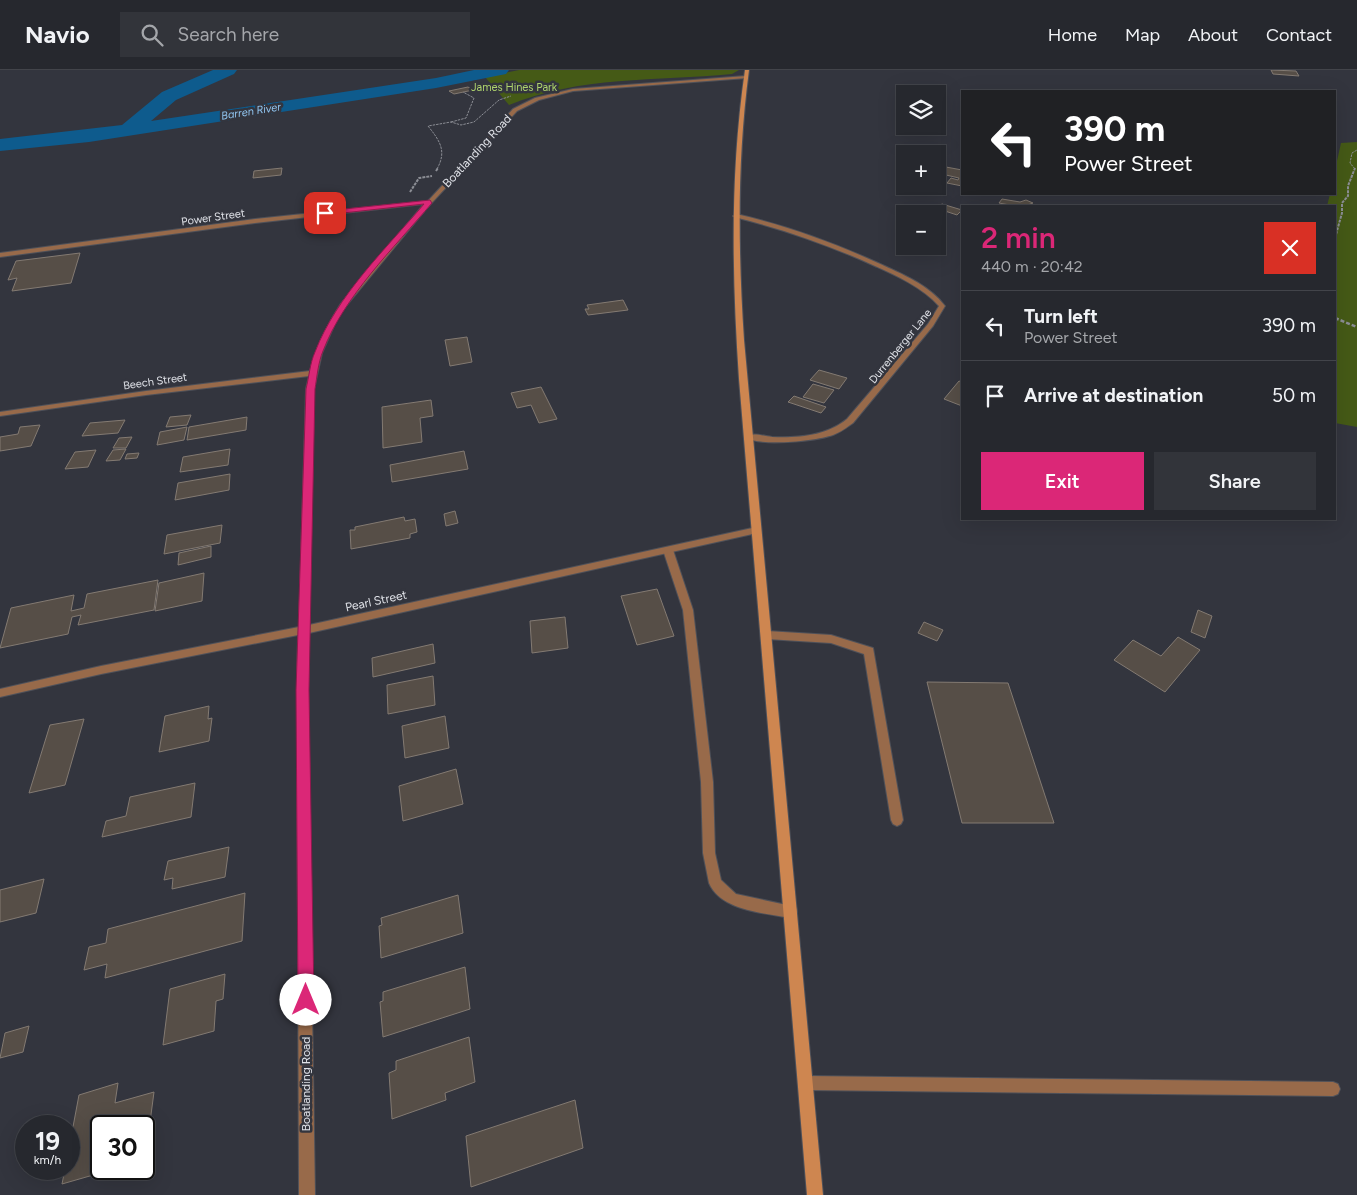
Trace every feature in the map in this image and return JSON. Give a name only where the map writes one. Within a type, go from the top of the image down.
[{"type":"main road","points":[[746,74],[738,144],[736,216],[738,294],[748,437],[815,1195]]},
{"type":"street","name":"Boatlanding Road","points":[[307,1195],[303,630],[310,399],[318,353],[343,305],[430,202],[512,113],[532,101],[558,93],[587,88],[746,74]]},
{"type":"street","name":"Power Street","points":[[0,255],[314,214],[430,202]]},
{"type":"street","name":"Durrenberger Lane","points":[[736,216],[765,222],[799,233],[871,262],[924,290],[939,301],[942,306],[931,325],[846,426],[831,433],[805,438],[774,441],[748,437]]},
{"type":"street","name":"Beech Street","points":[[0,414],[146,393],[313,373]]},
{"type":"street","name":"Pearl Street","points":[[0,693],[101,670],[303,630],[757,530]]},
{"type":"street","points":[[668,550],[688,610],[707,782],[709,853],[715,883],[733,900],[791,912]]},
{"type":"street","points":[[767,635],[831,639],[869,651],[897,820]]},
{"type":"street","points":[[806,1083],[1333,1089]]},
{"type":"path","points":[[409,198],[410,189],[418,178],[432,176],[442,160],[444,149],[428,126],[466,118],[474,98],[463,92]]},
{"type":"path","points":[[451,122],[453,124],[474,122],[481,119],[499,99],[513,96]]},
{"type":"path","points":[[1336,234],[1342,212],[1342,203],[1348,196],[1348,186],[1355,168],[1350,163],[1352,153],[1357,150]]},
{"type":"path","points":[[1336,318],[1357,327]]},
{"type":"green space","name":"James Hines Park","points":[[519,70],[739,70],[732,74],[591,84],[563,89],[509,105],[485,77]]},
{"type":"green space","points":[[1357,142],[1357,427],[1336,423],[1336,205],[1327,205],[1330,195],[1336,195],[1336,166],[1341,143]]},
{"type":"building","points":[[1271,70],[1296,71],[1299,76],[1273,74]]},
{"type":"building","points":[[468,87],[473,90],[454,94],[449,91]]},
{"type":"building","points":[[946,167],[961,170],[961,186],[947,183],[951,178],[958,180],[959,178],[946,175]]},
{"type":"building","points":[[282,168],[281,175],[253,178],[254,171]]},
{"type":"building","points":[[1002,199],[1020,202],[1026,200],[1033,203],[1028,205],[1010,205],[999,203]]},
{"type":"building","points":[[946,205],[961,210],[957,215],[946,211]]},
{"type":"building","points":[[80,253],[71,283],[12,291],[17,278],[8,280],[16,261]]},
{"type":"building","points":[[623,300],[628,310],[588,315],[585,309],[589,309],[587,305]]},
{"type":"building","points":[[467,337],[472,362],[450,366],[445,340]]},
{"type":"building","points":[[819,370],[847,378],[839,389],[810,380]]},
{"type":"building","points":[[959,381],[961,382],[961,406],[944,399]]},
{"type":"building","points":[[813,384],[834,390],[824,403],[803,397]]},
{"type":"building","points":[[541,387],[557,419],[539,423],[531,405],[517,408],[511,393]]},
{"type":"building","points":[[794,396],[826,407],[821,413],[788,402]]},
{"type":"building","points":[[431,400],[433,416],[420,418],[422,442],[383,448],[382,407]]},
{"type":"building","points":[[191,415],[187,425],[166,427],[170,417]]},
{"type":"building","points":[[247,417],[246,430],[187,440],[189,427]]},
{"type":"building","points":[[125,420],[118,433],[82,436],[90,423]]},
{"type":"building","points":[[40,425],[31,446],[0,451],[0,437],[18,434],[20,427]]},
{"type":"building","points":[[187,427],[184,440],[157,445],[160,432]]},
{"type":"building","points":[[132,437],[126,448],[113,448],[119,438]]},
{"type":"building","points":[[126,449],[120,460],[106,461],[113,450]]},
{"type":"building","points":[[230,449],[228,465],[180,472],[183,457]]},
{"type":"building","points":[[96,450],[88,467],[65,469],[75,452]]},
{"type":"building","points":[[464,451],[468,469],[392,482],[390,465]]},
{"type":"building","points":[[139,453],[137,458],[125,459],[127,454]]},
{"type":"building","points":[[230,474],[229,490],[175,500],[178,483]]},
{"type":"building","points":[[455,511],[458,523],[446,526],[444,514]]},
{"type":"building","points":[[404,517],[405,521],[415,519],[417,532],[410,534],[410,538],[351,549],[350,530],[355,530],[355,527]]},
{"type":"building","points":[[222,525],[220,543],[164,554],[167,535]]},
{"type":"building","points":[[211,546],[211,557],[178,565],[179,553]]},
{"type":"building","points":[[204,573],[202,601],[155,611],[159,583]]},
{"type":"building","points":[[158,580],[154,610],[78,625],[81,615],[72,617],[68,634],[0,648],[11,608],[74,595],[71,611],[84,608],[87,594]]},
{"type":"building","points":[[657,589],[674,636],[637,645],[621,596]]},
{"type":"building","points":[[1198,610],[1212,616],[1205,638],[1191,632]]},
{"type":"building","points":[[565,617],[568,648],[532,653],[530,621]]},
{"type":"building","points":[[924,622],[943,630],[937,641],[918,633]]},
{"type":"building","points":[[1178,637],[1200,650],[1165,692],[1114,660],[1133,640],[1161,656]]},
{"type":"building","points":[[433,644],[435,663],[373,677],[372,658]]},
{"type":"building","points":[[433,676],[435,705],[388,714],[387,685]]},
{"type":"building","points":[[927,682],[1008,683],[1054,823],[962,823]]},
{"type":"building","points":[[209,706],[208,719],[212,718],[209,741],[159,752],[165,716]]},
{"type":"building","points":[[445,716],[449,748],[405,758],[402,726]]},
{"type":"building","points":[[84,719],[65,785],[29,793],[50,725]]},
{"type":"building","points":[[456,769],[463,804],[403,821],[399,786]]},
{"type":"building","points":[[195,783],[191,817],[102,837],[106,821],[126,816],[130,797]]},
{"type":"building","points":[[229,847],[225,877],[172,889],[173,878],[164,880],[168,861]]},
{"type":"building","points":[[44,879],[36,913],[0,922],[0,890]]},
{"type":"building","points":[[245,893],[242,941],[105,978],[107,964],[84,970],[89,947],[106,943],[108,929]]},
{"type":"building","points":[[458,895],[463,933],[381,958],[379,926],[382,925],[381,918]]},
{"type":"building","points":[[465,967],[470,1009],[383,1037],[380,1002],[383,1001],[383,992]]},
{"type":"building","points":[[225,974],[223,999],[216,1001],[214,1031],[163,1045],[170,989]]},
{"type":"building","points":[[29,1026],[23,1052],[0,1058],[5,1033]]},
{"type":"building","points":[[469,1037],[475,1082],[445,1093],[446,1100],[392,1119],[389,1073],[396,1070],[396,1061]]},
{"type":"building","points":[[118,1083],[115,1103],[154,1092],[151,1115],[90,1115],[90,1176],[80,1179],[80,1115],[75,1115],[79,1095]]},
{"type":"building","points":[[575,1100],[583,1148],[471,1187],[466,1136]]},
{"type":"building","points":[[63,1180],[76,1180],[62,1184]]},
{"type":"waterway","points":[[130,128],[169,96],[228,70]]},
{"type":"waterway","name":"Barren River","points":[[0,145],[89,136],[436,83],[500,70]]},
{"type":"route","points":[[306,1000],[304,727],[302,690],[310,389],[318,353],[343,305],[430,202],[325,213]]}]
